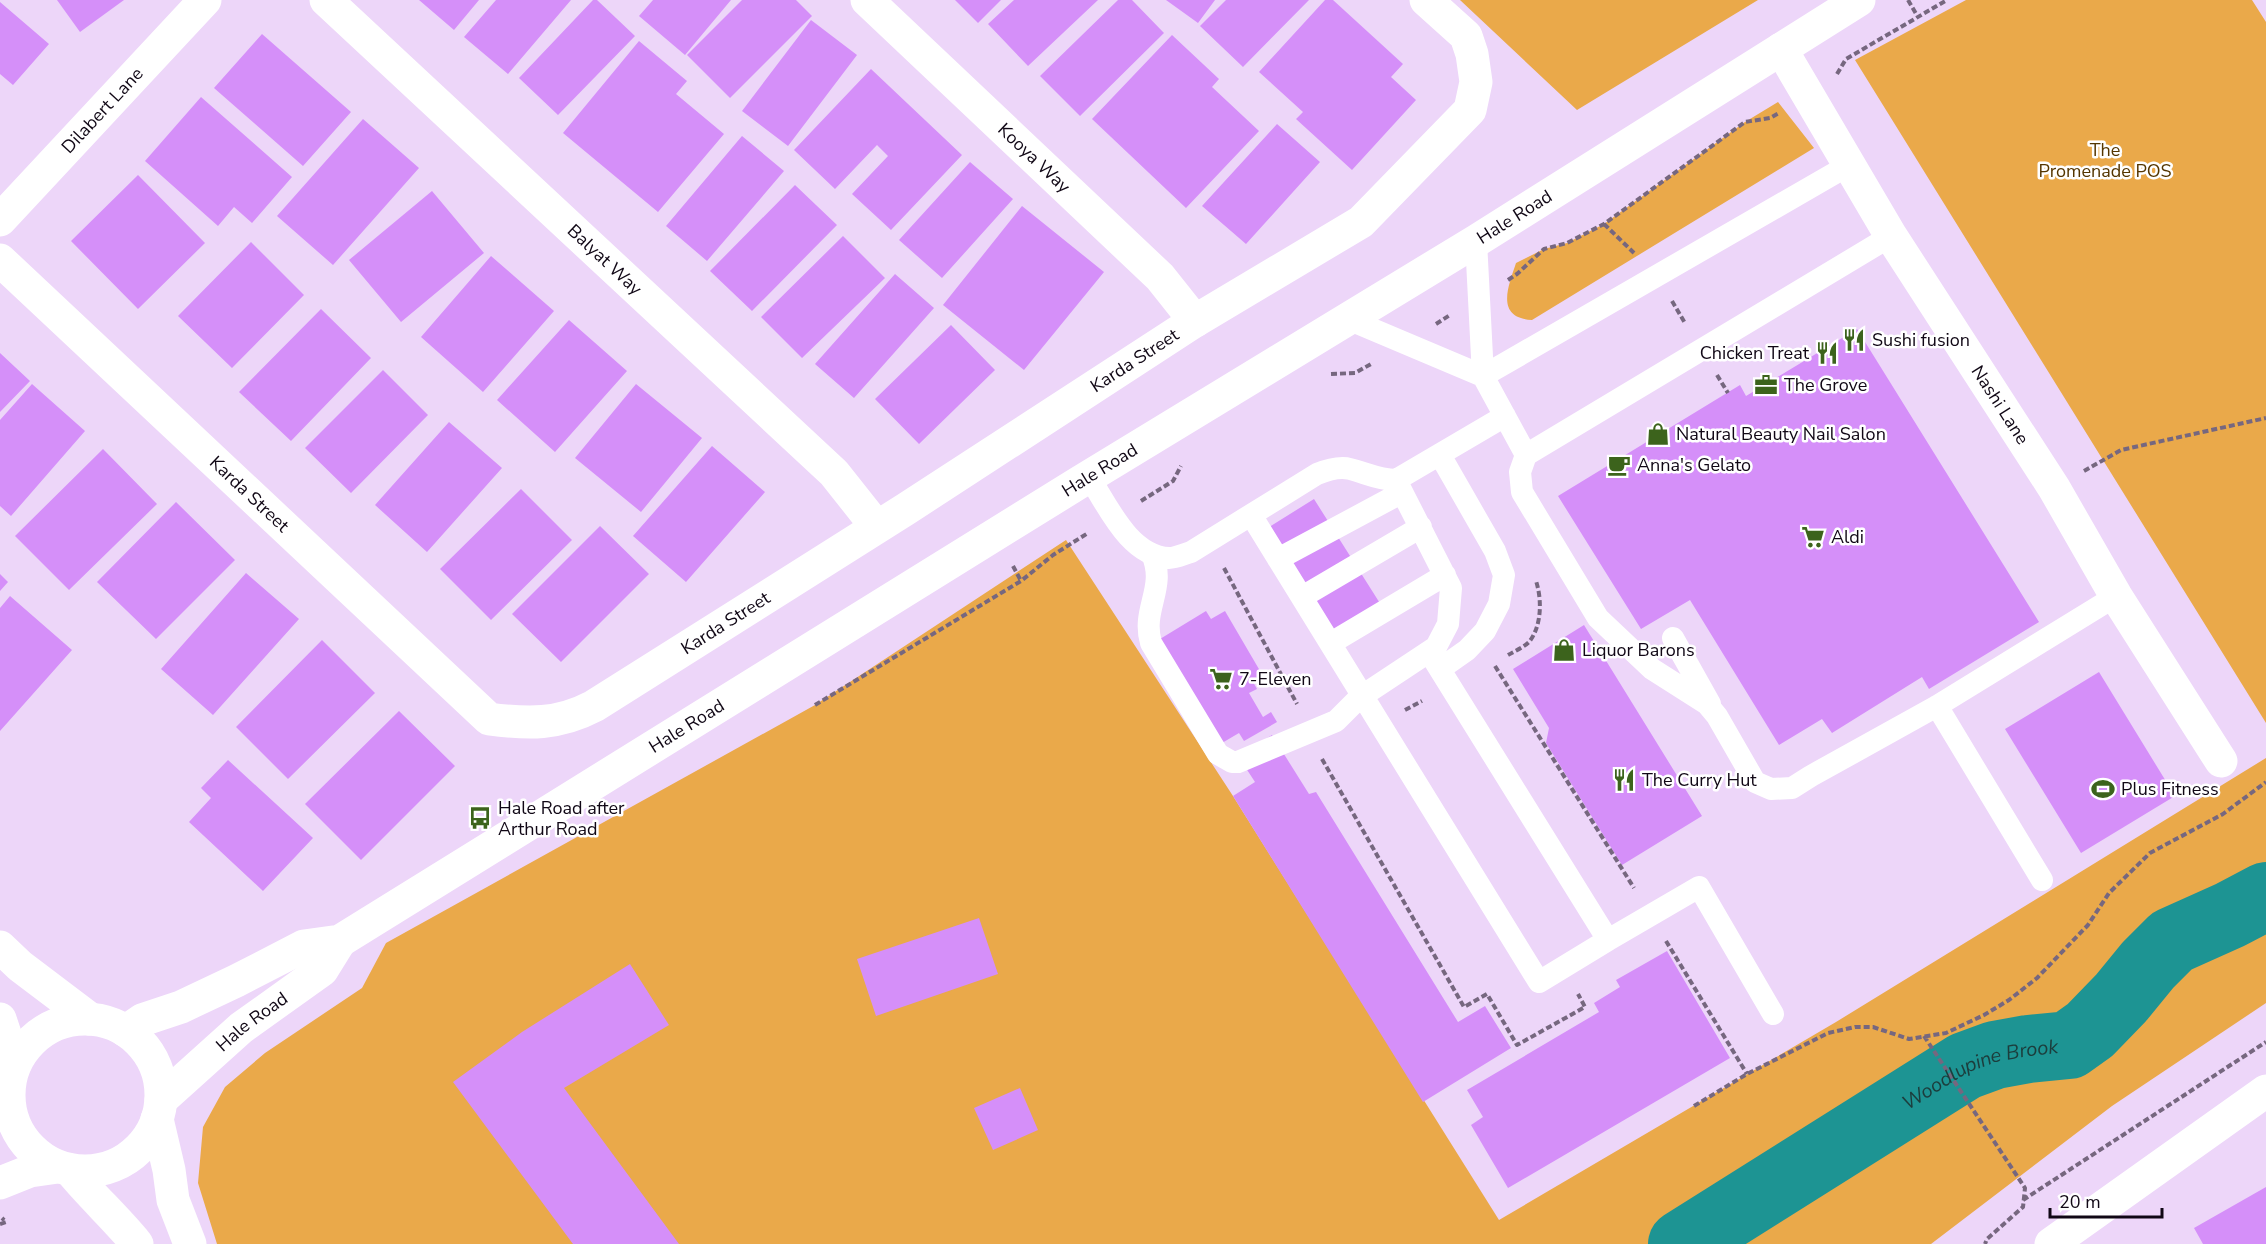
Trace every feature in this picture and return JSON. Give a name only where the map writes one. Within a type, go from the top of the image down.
[{"type":"street","name":"Dilabert Lane","points":[[0,220],[205,0]]},
{"type":"street","name":"Balyat Way","points":[[326,0],[834,473],[876,526]]},
{"type":"street","name":"Kooya Way","points":[[867,0],[1160,277],[1195,321]]},
{"type":"street","name":"Karda Street","points":[[0,260],[489,719],[529,724],[557,720],[579,714],[1195,321],[1361,222],[1470,110],[1476,82],[1472,54],[1466,36],[1426,0]]},
{"type":"street","name":"Hale Road","points":[[126,1031],[142,1020],[236,981],[304,946],[340,941],[1089,477],[1476,241],[1858,0]]},
{"type":"street","name":"Nashi Lane","points":[[1781,49],[1891,236],[2054,488],[2116,596],[2221,761]]},
{"type":"street","name":"Hale Road","points":[[159,1110],[241,1028],[322,970],[340,941]]},
{"type":"street","points":[[0,947],[20,966],[90,1019]]},
{"type":"street","points":[[0,1019],[10,1109],[18,1133],[35,1154],[64,1168],[137,1244]]},
{"type":"street","points":[[8,1081],[28,1044],[45,1030],[67,1021],[90,1019],[109,1023],[126,1031],[142,1044],[153,1061],[160,1080],[159,1110],[173,1200],[190,1244]]},
{"type":"street","points":[[2064,1240],[2266,1091]]},
{"type":"street","points":[[0,1184],[30,1171],[64,1168],[92,1171],[113,1166],[132,1155],[147,1139],[159,1110]]},
{"type":"lane","points":[[1483,376],[1849,165]]},
{"type":"lane","points":[[1717,716],[1707,704],[1652,669],[1598,618],[1522,492],[1520,472],[1526,455],[1891,236]]},
{"type":"lane","points":[[1476,241],[1483,376],[1526,455]]},
{"type":"lane","points":[[1348,319],[1483,376]]},
{"type":"lane","points":[[1278,559],[1398,487],[1440,455],[1505,416]]},
{"type":"lane","points":[[1152,554],[1158,566],[1157,586],[1147,625],[1151,644],[1218,754],[1232,762],[1238,762],[1336,721],[1362,695],[1394,673],[1467,650],[1485,631],[1499,604],[1504,575],[1495,551],[1440,455]]},
{"type":"lane","points":[[1089,477],[1136,544],[1152,554],[1170,558],[1191,552],[1317,474],[1332,469],[1348,468],[1398,487],[1451,588],[1448,624],[1436,647],[1434,660],[1608,940]]},
{"type":"lane","points":[[1251,515],[1539,982],[1699,887],[1773,1014]]},
{"type":"lane","points":[[1302,597],[1421,527]]},
{"type":"lane","points":[[1330,644],[1445,575]]},
{"type":"lane","points":[[1673,638],[1755,782],[1771,789],[1792,788],[1937,706],[2116,596]]},
{"type":"lane","points":[[1937,706],[2042,880]]},
{"type":"path","points":[[1908,0],[1918,17]]},
{"type":"path","points":[[1322,380],[1332,373],[1355,373],[1517,274],[1544,249],[1567,243],[1604,224]]},
{"type":"path","points":[[2054,488],[2121,450],[2266,418]]},
{"type":"path","points":[[815,705],[1021,581],[1053,555],[1173,481],[1179,466],[1190,460]]},
{"type":"path","points":[[1209,541],[1311,730]]},
{"type":"path","points":[[1493,664],[1747,1074]]},
{"type":"path","points":[[1694,1106],[1747,1074],[1828,1033],[1855,1027],[1873,1027],[1909,1038],[1946,1033],[1984,1015],[2010,1000],[2037,978],[2088,926],[2109,893],[2150,853],[2223,814],[2266,782]]},
{"type":"path","points":[[1924,1036],[2025,1188],[2023,1207],[1987,1239],[1985,1244]]},
{"type":"path","points":[[2023,1200],[2266,1042]]},
{"type":"path","points":[[0,1224],[6,1222]]},
{"type":"green space","points":[[1460,0],[1758,0],[1577,110]]},
{"type":"green space","name":"The Promenade POS","points":[[1966,0],[2252,0],[2266,22],[2266,723],[1855,60]]},
{"type":"green space","points":[[1778,102],[1814,148],[1532,320],[1520,318],[1512,313],[1507,299],[1516,263],[1544,249],[1567,243],[1604,224],[1745,122]]},
{"type":"green space","points":[[1066,540],[1233,796],[1499,1220],[1836,1022],[2266,758],[2266,1003],[2112,1106],[1931,1244],[217,1244],[198,1183],[203,1127],[225,1087],[265,1053],[362,988],[386,943],[815,705]]},
{"type":"building","points":[[57,0],[124,0],[80,32]]},
{"type":"building","points":[[419,0],[479,0],[454,30]]},
{"type":"building","points":[[496,0],[571,0],[508,74],[464,37]]},
{"type":"building","points":[[593,0],[597,0],[635,36],[558,115],[519,78]]},
{"type":"building","points":[[653,0],[731,0],[685,55],[639,16]]},
{"type":"building","points":[[742,0],[796,0],[812,16],[730,98],[687,55]]},
{"type":"building","points":[[955,0],[1001,0],[978,23]]},
{"type":"building","points":[[1014,0],[1098,0],[1028,66],[988,24]]},
{"type":"building","points":[[1118,0],[1132,0],[1164,33],[1080,116],[1040,76]]},
{"type":"building","points":[[1166,0],[1215,0],[1198,23]]},
{"type":"building","points":[[1226,0],[1309,0],[1243,67],[1200,26]]},
{"type":"building","points":[[1325,0],[1333,0],[1403,64],[1391,77],[1416,100],[1352,170],[1296,119],[1303,112],[1259,72]]},
{"type":"building","points":[[0,2],[49,44],[13,85],[0,74]]},
{"type":"building","points":[[811,20],[857,55],[788,146],[742,111]]},
{"type":"building","points":[[262,34],[351,112],[303,166],[214,88]]},
{"type":"building","points":[[1172,35],[1219,79],[1212,87],[1259,131],[1186,208],[1092,119]]},
{"type":"building","points":[[639,41],[687,81],[676,94],[724,134],[658,212],[563,133]]},
{"type":"building","points":[[871,69],[962,155],[891,230],[852,194],[888,156],[877,145],[835,189],[794,150]]},
{"type":"building","points":[[201,97],[292,177],[252,223],[234,207],[218,226],[145,161]]},
{"type":"building","points":[[363,119],[419,168],[333,265],[277,216]]},
{"type":"building","points":[[1277,124],[1320,162],[1246,244],[1202,206]]},
{"type":"building","points":[[742,136],[784,171],[707,261],[666,226]]},
{"type":"building","points":[[970,162],[1013,199],[942,278],[899,240]]},
{"type":"building","points":[[138,175],[205,243],[138,309],[71,241]]},
{"type":"building","points":[[795,185],[837,225],[752,311],[710,271]]},
{"type":"building","points":[[432,191],[484,253],[401,322],[349,260]]},
{"type":"building","points":[[1022,206],[1104,272],[1024,370],[943,305]]},
{"type":"building","points":[[843,236],[885,278],[802,358],[761,317]]},
{"type":"building","points":[[251,242],[304,295],[232,368],[178,316]]},
{"type":"building","points":[[491,256],[554,311],[483,392],[421,337]]},
{"type":"building","points":[[895,274],[934,308],[854,398],[815,364]]},
{"type":"building","points":[[321,309],[371,358],[291,441],[239,392]]},
{"type":"building","points":[[569,320],[627,371],[555,452],[497,400]]},
{"type":"building","points":[[951,325],[995,370],[919,444],[875,399]]},
{"type":"building","points":[[1857,329],[2039,622],[1929,689],[1922,677],[1832,733],[1822,719],[1779,745],[1690,600],[1641,629],[1558,496],[1740,385],[1746,396]]},
{"type":"building","points":[[0,353],[30,381],[0,412]]},
{"type":"building","points":[[383,370],[428,415],[351,493],[305,448]]},
{"type":"building","points":[[32,384],[85,431],[11,516],[0,506],[0,420]]},
{"type":"building","points":[[636,384],[702,438],[641,512],[575,458]]},
{"type":"building","points":[[449,422],[502,468],[427,552],[375,505]]},
{"type":"building","points":[[712,446],[765,492],[686,582],[633,536]]},
{"type":"building","points":[[103,449],[157,504],[69,590],[15,536]]},
{"type":"building","points":[[521,489],[572,540],[491,620],[440,569]]},
{"type":"building","points":[[1314,499],[1388,616],[1340,646],[1266,529]]},
{"type":"building","points":[[176,502],[235,560],[156,639],[97,582]]},
{"type":"building","points":[[600,526],[649,574],[561,662],[512,614]]},
{"type":"building","points":[[246,573],[299,619],[213,715],[161,669]]},
{"type":"building","points":[[0,574],[8,582],[0,591]]},
{"type":"building","points":[[10,596],[72,650],[0,731],[0,608]]},
{"type":"building","name":"7-Eleven","points":[[1206,611],[1211,619],[1225,611],[1263,676],[1253,682],[1257,689],[1249,693],[1263,717],[1271,712],[1277,722],[1244,741],[1239,733],[1222,743],[1160,639]]},
{"type":"building","name":"The Curry Hut","points":[[1584,625],[1702,816],[1622,865],[1546,743],[1549,728],[1513,669]]},
{"type":"building","points":[[322,640],[375,693],[288,779],[236,727]]},
{"type":"building","points":[[2099,672],[2175,796],[2081,853],[2005,729]]},
{"type":"building","points":[[399,711],[455,766],[361,860],[305,804]]},
{"type":"building","points":[[1272,735],[1309,794],[1316,792],[1458,1022],[1485,1006],[1511,1048],[1423,1102],[1233,796],[1255,782],[1238,756]]},
{"type":"building","points":[[228,760],[313,838],[263,891],[189,822],[211,798],[201,788]]},
{"type":"building","points":[[979,918],[998,974],[876,1016],[857,959]]},
{"type":"building","points":[[1667,951],[1730,1058],[1508,1188],[1471,1125],[1483,1117],[1467,1090],[1599,1012],[1594,1003],[1620,987],[1616,980]]},
{"type":"building","points":[[630,964],[669,1025],[564,1088],[679,1244],[573,1244],[453,1082],[522,1032]]},
{"type":"building","points":[[1020,1088],[1038,1130],[993,1150],[974,1108]]},
{"type":"building","points":[[2266,1187],[2266,1244],[2203,1244],[2194,1228]]},
{"type":"waterway","name":"Woodlupine Brook","points":[[1682,1244],[1965,1066],[1995,1055],[2069,1045],[2090,1030],[2172,941],[2266,896]]},
{"type":"place","name":"Sushi fusion","points":[[1854,340]]},
{"type":"place","name":"Chicken Treat","points":[[1827,353]]},
{"type":"place","name":"The Grove","points":[[1766,385]]},
{"type":"place","name":"Natural Beauty Nail Salon","points":[[1658,434]]},
{"type":"place","name":"Anna's Gelato","points":[[1619,465]]},
{"type":"place","name":"Aldi","points":[[1813,537]]},
{"type":"place","name":"Liquor Barons","points":[[1564,650]]},
{"type":"place","name":"7-Eleven","points":[[1221,679]]},
{"type":"place","name":"The Curry Hut","points":[[1624,780]]},
{"type":"place","name":"Plus Fitness","points":[[2103,789]]},
{"type":"place","name":"Hale Road after Arthur Road","points":[[480,818]]}]
